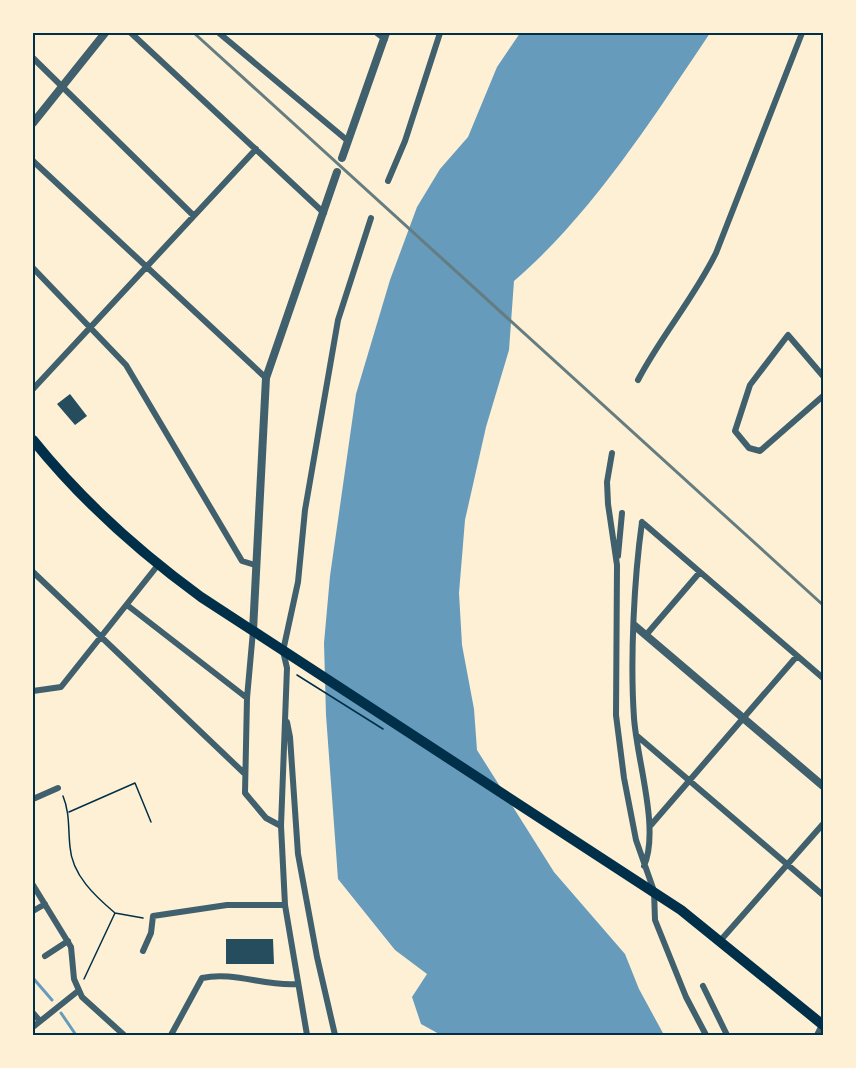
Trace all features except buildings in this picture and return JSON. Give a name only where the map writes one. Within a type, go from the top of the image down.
[{"type":"highway","points":[[33,440],[84,498],[158,566],[283,651],[654,891],[720,941],[823,1025]]},
{"type":"street","points":[[33,123],[105,33]]},
{"type":"street","points":[[131,33],[324,213]]},
{"type":"street","points":[[219,33],[348,141]]},
{"type":"street","points":[[342,158],[386,36],[377,33]]},
{"type":"street","points":[[388,181],[421,97],[440,33]]},
{"type":"street","points":[[638,380],[652,352],[699,287],[716,253],[802,33]]},
{"type":"street","points":[[33,58],[194,216]]},
{"type":"street","points":[[33,389],[256,149]]},
{"type":"street","points":[[33,161],[266,378]]},
{"type":"street","points":[[280,826],[266,818],[245,793],[247,698],[253,631],[266,378],[337,172]]},
{"type":"street","points":[[307,1035],[285,905],[280,826],[287,668],[283,651],[298,582],[305,510],[339,320],[371,218]]},
{"type":"street","points":[[33,268],[126,365],[242,561],[255,565]]},
{"type":"street","points":[[823,375],[788,335],[750,385],[735,431],[749,448],[760,451],[823,396]]},
{"type":"street","points":[[612,453],[607,482],[617,565]]},
{"type":"street","points":[[622,513],[617,565],[616,715],[630,815],[644,867],[654,891],[655,920],[665,950],[706,1035]]},
{"type":"street","points":[[644,867],[649,855],[651,825],[636,735],[635,626],[642,522],[823,678]]},
{"type":"street","points":[[33,691],[61,687],[158,566]]},
{"type":"street","points":[[33,572],[245,774]]},
{"type":"street","points":[[646,635],[700,572]]},
{"type":"street","points":[[127,605],[247,698]]},
{"type":"street","points":[[635,626],[823,786]]},
{"type":"street","points":[[651,825],[797,656]]},
{"type":"street","points":[[285,716],[291,737],[298,854],[317,957],[335,1035]]},
{"type":"street","points":[[636,735],[823,895]]},
{"type":"street","points":[[33,799],[58,788]]},
{"type":"street","points":[[720,941],[823,824]]},
{"type":"street","points":[[33,885],[73,952],[74,980],[78,991],[88,1005],[124,1035]]},
{"type":"street","points":[[33,911],[45,904]]},
{"type":"street","points":[[143,951],[151,933],[153,916],[227,905],[285,905]]},
{"type":"street","points":[[45,956],[68,941]]},
{"type":"street","points":[[171,1035],[202,978],[248,979],[278,986],[298,984]]},
{"type":"street","points":[[703,986],[728,1035]]},
{"type":"street","points":[[33,1027],[78,991]]},
{"type":"street","points":[[33,1013],[40,1021]]},
{"type":"street","points":[[817,1035],[823,1025]]},
{"type":"path","points":[[68,813],[135,783],[151,822]]},
{"type":"path","points":[[58,788],[68,813],[72,858],[94,896],[115,913],[141,918],[153,916]]},
{"type":"path","points":[[78,991],[115,913]]},
{"type":"water","points":[[520,33],[710,33],[644,131],[595,196],[570,226],[514,281],[509,350],[486,427],[465,520],[459,593],[462,645],[474,709],[477,750],[554,872],[625,954],[639,989],[664,1035],[441,1035],[421,1024],[412,997],[427,974],[395,950],[338,879],[326,715],[324,643],[330,576],[356,394],[390,280],[417,207],[440,169],[468,137],[497,67]]},
{"type":"waterway","points":[[33,978],[52,1000]]},
{"type":"waterway","points":[[61,1013],[76,1035]]},
{"type":"railway","points":[[194,33],[823,605]]}]
